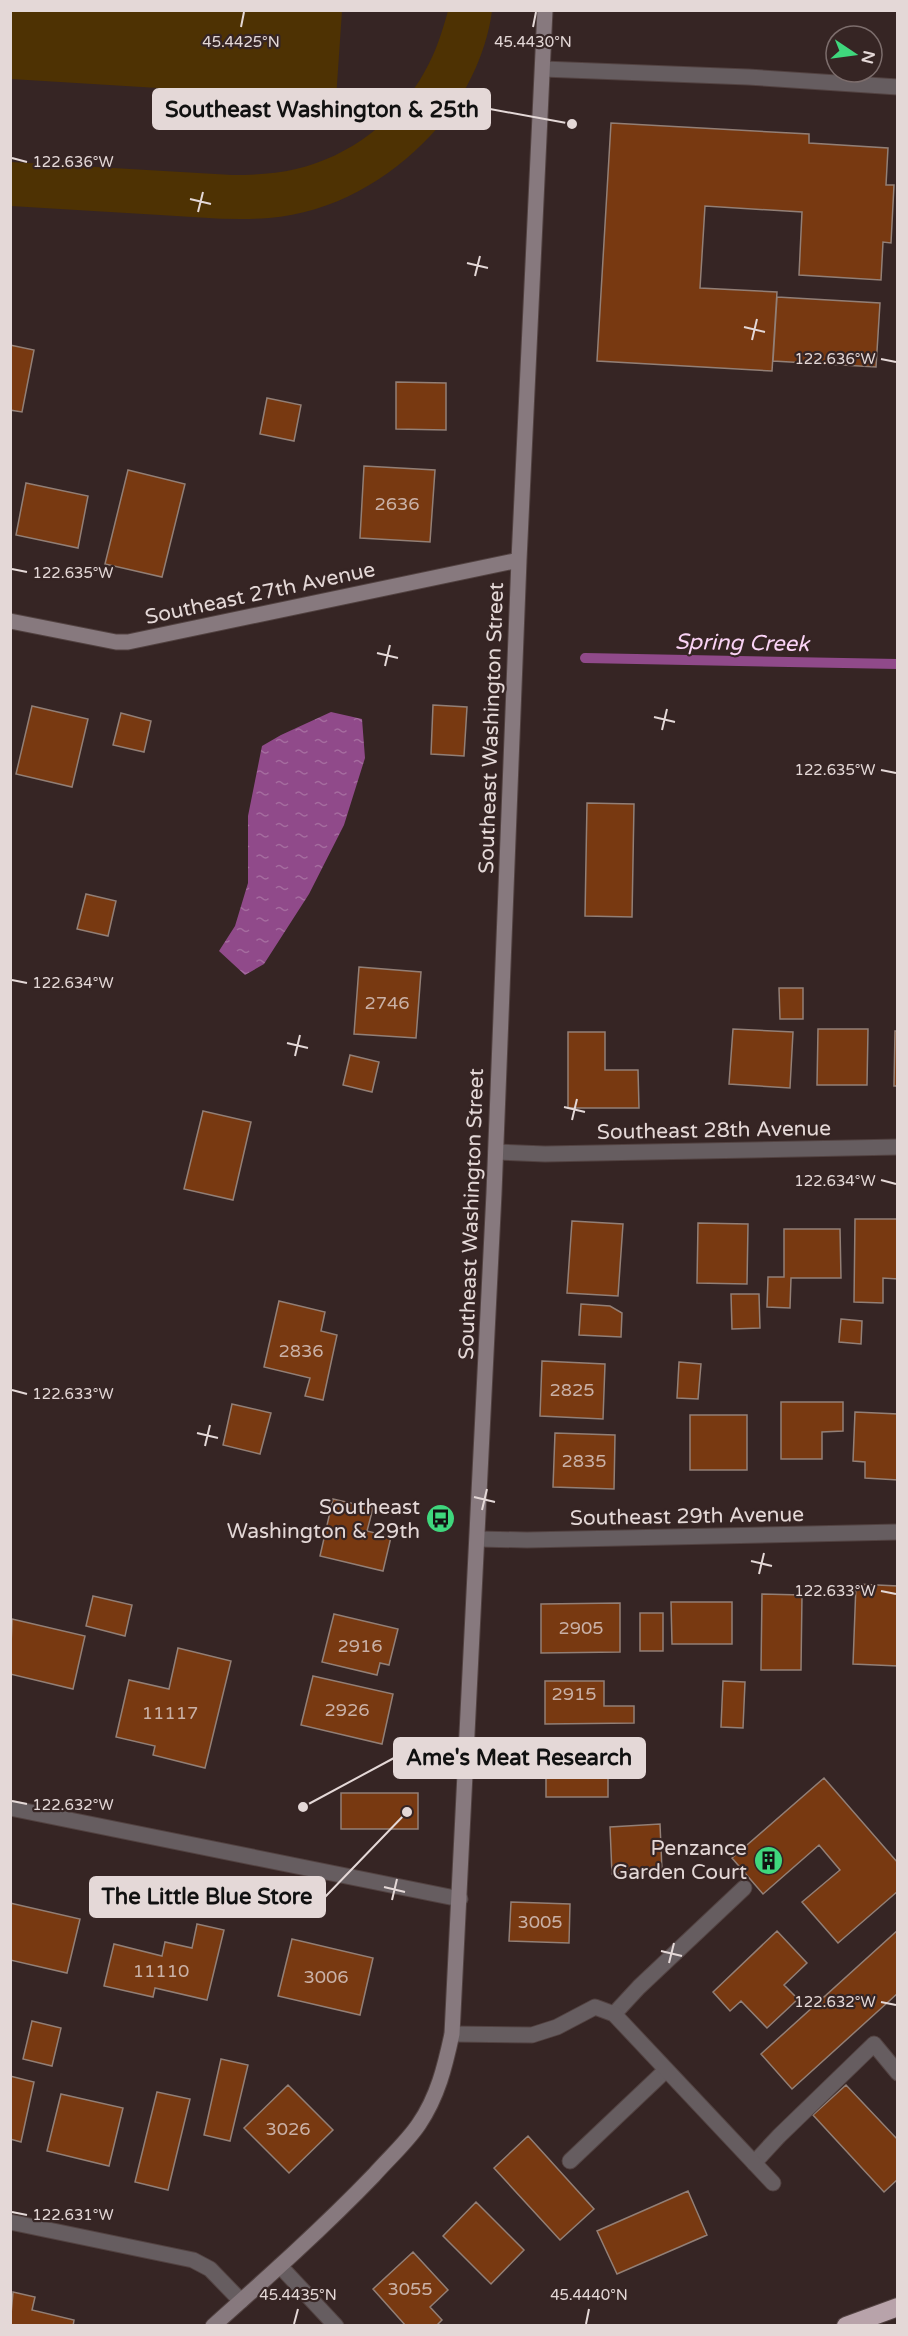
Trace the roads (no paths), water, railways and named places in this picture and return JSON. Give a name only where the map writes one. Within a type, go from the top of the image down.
[{"type":"highway","points":[[846,2325],[897,2307]]},
{"type":"street","name":"Southeast Washington Street","points":[[213,2325],[280,2266],[353,2196],[419,2124],[443,2075],[452,2034],[496,1152],[519,560],[545,10]]},
{"type":"street","points":[[543,69],[748,77],[897,87]]},
{"type":"street","name":"Southeast 27th Avenue","points":[[10,621],[116,642],[128,642],[519,560]]},
{"type":"street","name":"Southeast 28th Avenue","points":[[496,1152],[545,1154],[897,1147]]},
{"type":"street","name":"Southeast 29th Avenue","points":[[478,1539],[526,1540],[897,1532]]},
{"type":"street","points":[[10,1808],[460,1899]]},
{"type":"street","points":[[614,2014],[639,1987],[744,1888]]},
{"type":"street","points":[[452,2034],[532,2035],[595,2007],[614,2014],[774,2183]]},
{"type":"street","points":[[754,2163],[874,2044],[897,2073]]},
{"type":"street","points":[[570,2161],[666,2070]]},
{"type":"street","points":[[10,2222],[193,2260],[210,2268],[241,2301]]},
{"type":"street","points":[[280,2266],[336,2325]]},
{"type":"water","points":[[331,712],[362,719],[365,758],[344,825],[309,894],[264,964],[245,975],[219,951],[235,926],[248,883],[248,816],[262,746]]},
{"type":"waterway","name":"Spring Creek","points":[[585,658],[898,664]]},
{"type":"place","name":"Southeast Washington & 25th","points":[[572,124]]},
{"type":"place","name":"Southeast Washington & 29th","points":[[441,1519]]},
{"type":"place","name":"Ame's Meat Research","points":[[303,1807]]},
{"type":"place","name":"The Little Blue Store","points":[[407,1812]]},
{"type":"place","name":"Penzance Garden Court","points":[[768,1860]]}]
